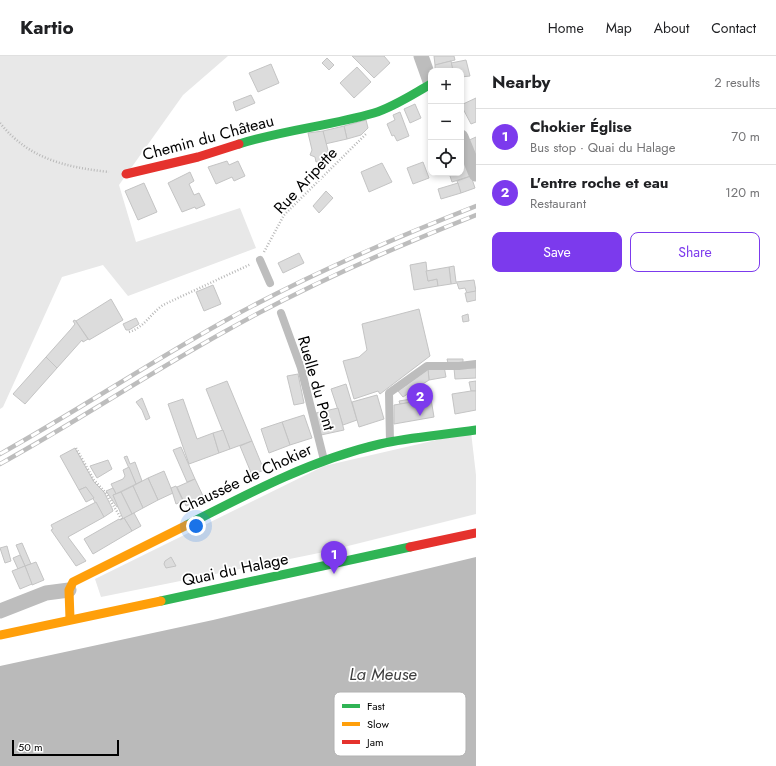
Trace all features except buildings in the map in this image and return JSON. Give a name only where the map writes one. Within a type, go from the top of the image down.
[{"type":"street","points":[[421,56],[428,76]]},
{"type":"street","name":"Chemin du Château","points":[[126,174],[198,157],[264,136],[374,113],[392,106],[428,86]]},
{"type":"street","points":[[462,140],[476,174]]},
{"type":"street","name":"Chaussée de Chokier","points":[[69,590],[73,582],[80,578],[263,486],[324,461],[390,443],[476,430]]},
{"type":"street","name":"Quai du Halage","points":[[0,635],[476,533]]},
{"type":"street","points":[[0,611],[46,593],[69,590],[70,619]]},
{"type":"lane","points":[[260,260],[270,283]]},
{"type":"lane","name":"Ruelle du Pont","points":[[281,313],[301,368],[324,461]]},
{"type":"lane","points":[[390,443],[389,393],[427,366],[459,366],[476,364]]},
{"type":"path","name":"Rue Aripette","points":[[260,260],[284,215],[370,129],[374,113]]},
{"type":"path","name":"Chemin du Château","points":[[0,123],[12,138],[35,154],[85,169],[126,174]]},
{"type":"path","points":[[130,332],[139,329],[154,311],[163,305],[260,260]]},
{"type":"path","points":[[76,448],[94,480],[106,493],[122,520]]},
{"type":"shaded area","points":[[0,56],[228,56],[183,95],[119,185],[136,242],[240,208],[256,248],[128,296],[103,265],[62,277],[3,407],[0,409]]},
{"type":"shaded area","points":[[471,432],[476,475],[476,514],[324,552],[101,597],[95,579],[324,466]]},
{"type":"water","name":"La Meuse","points":[[476,557],[476,766],[0,766],[0,666],[213,620]]},
{"type":"railway","points":[[0,454],[193,339],[252,306],[347,260],[476,206]]},
{"type":"railway","points":[[0,464],[196,348],[285,299],[348,269],[476,215]]},
{"type":"traffic: fast","points":[[239,144],[272,135],[374,113],[396,104],[428,86]]},
{"type":"traffic: fast","points":[[187,525],[281,478],[329,459],[380,444],[476,430]]},
{"type":"traffic: fast","points":[[161,601],[410,547]]},
{"type":"traffic: slow","points":[[70,619],[69,590],[73,582],[187,525]]},
{"type":"traffic: slow","points":[[0,635],[161,601]]},
{"type":"traffic: jam","points":[[126,174],[198,157],[239,144]]},
{"type":"traffic: jam","points":[[410,547],[476,533]]},
{"type":"place","name":"L'entre roche et eau","points":[[420,416]]},
{"type":"place","name":"Chokier Église","points":[[334,574]]}]
